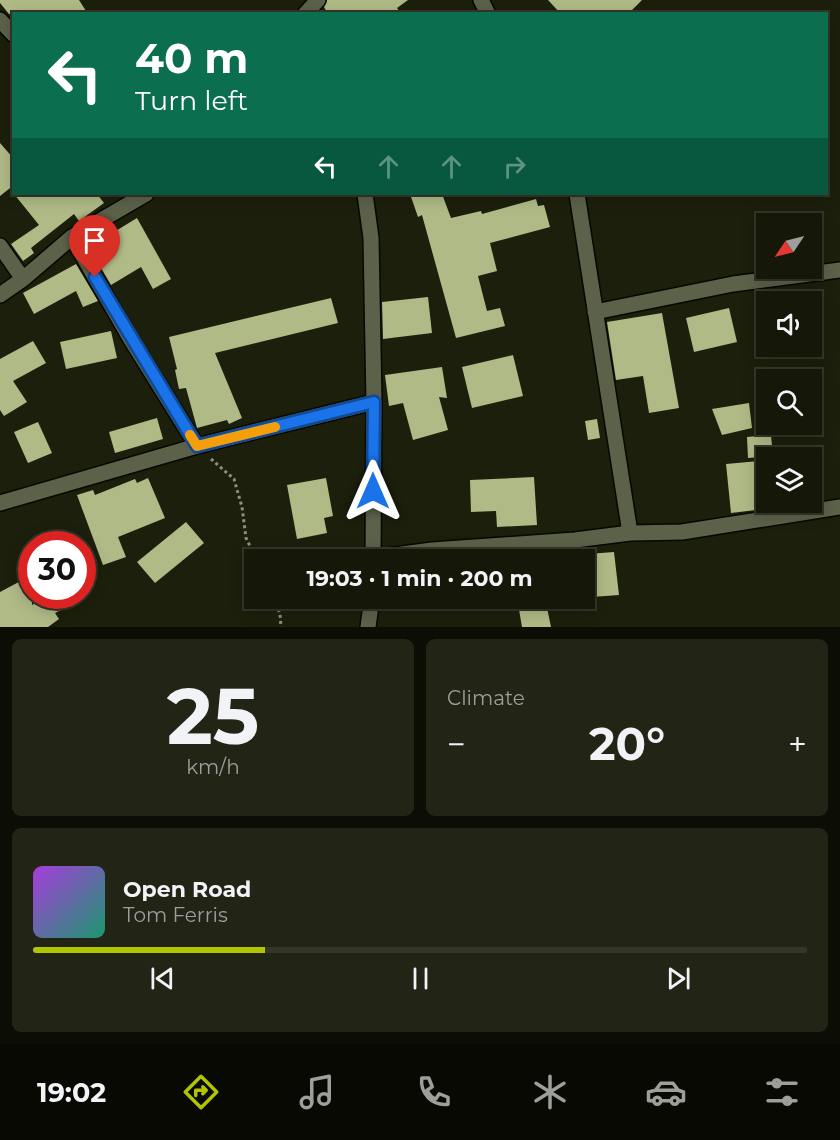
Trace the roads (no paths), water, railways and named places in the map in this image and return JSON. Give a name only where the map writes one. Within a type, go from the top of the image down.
[{"type":"street","points":[[307,12],[318,0]]},
{"type":"street","points":[[0,20],[12,33]]},
{"type":"street","points":[[0,295],[23,279],[72,237],[144,195]]},
{"type":"street","points":[[365,195],[371,238],[374,402],[373,549]]},
{"type":"street","points":[[577,195],[630,533]]},
{"type":"street","points":[[72,237],[130,338],[197,446]]},
{"type":"street","points":[[0,246],[23,279]]},
{"type":"street","points":[[595,312],[733,284],[840,270]]},
{"type":"street","points":[[0,503],[197,446],[374,402]]},
{"type":"street","points":[[446,549],[575,540],[630,533],[682,531],[840,507]]},
{"type":"street","points":[[368,627],[370,609]]}]
